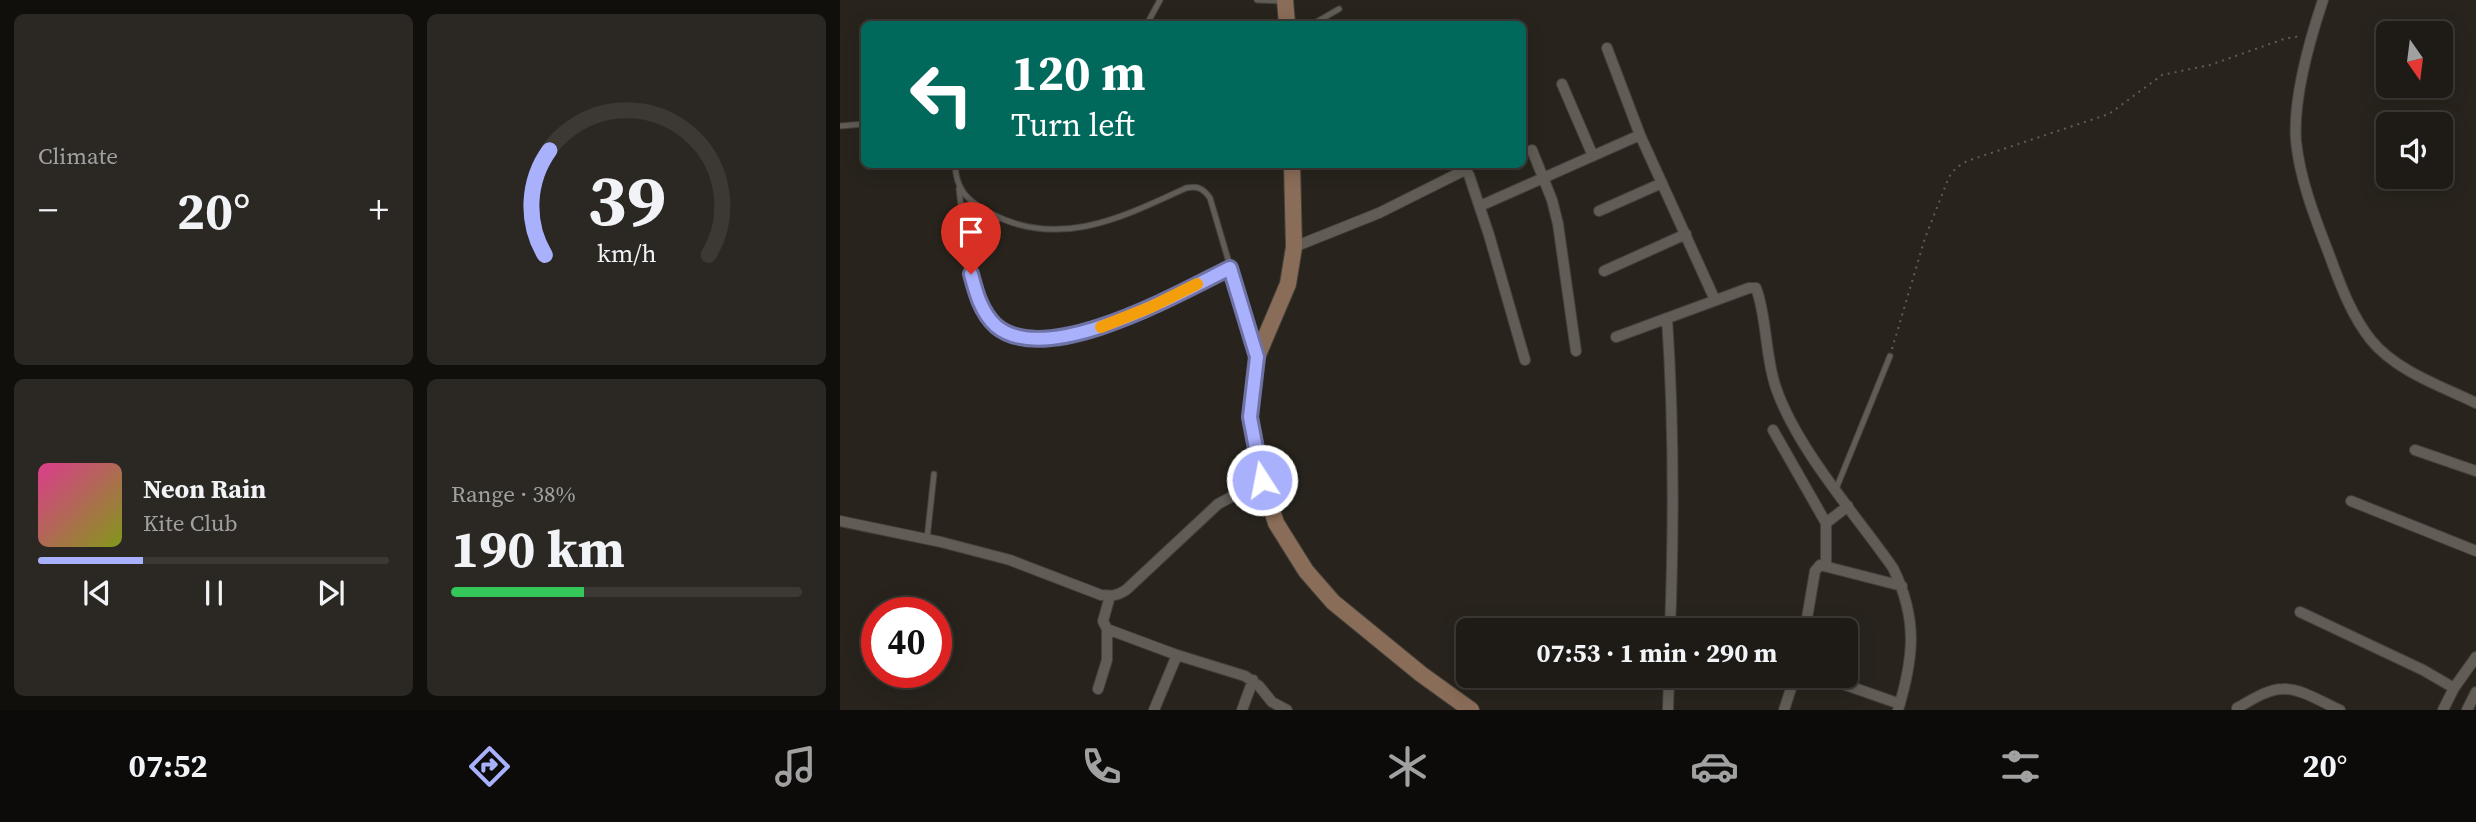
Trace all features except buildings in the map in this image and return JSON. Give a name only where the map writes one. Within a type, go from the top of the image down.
[{"type":"street","points":[[2323,0],[2312,34],[2299,99],[2296,140],[2302,176],[2346,298],[2372,341],[2402,367],[2476,403]]},
{"type":"street","points":[[1285,1],[1287,21]]},
{"type":"street","points":[[1608,48],[1640,135],[1715,300]]},
{"type":"street","points":[[1562,84],[1593,156]]},
{"type":"street","points":[[1479,206],[1640,135]]},
{"type":"street","points":[[1532,150],[1544,177],[1558,224],[1576,351]]},
{"type":"street","points":[[1292,168],[1294,247],[1288,284],[1257,357],[1250,417],[1262,480],[1276,523],[1306,571],[1333,602],[1421,674],[1471,710]]},
{"type":"street","points":[[1294,247],[1379,214],[1465,170],[1479,206],[1525,360]]},
{"type":"street","points":[[1599,211],[1662,183]]},
{"type":"street","points":[[1604,271],[1686,234]]},
{"type":"street","points":[[1616,337],[1749,288],[1756,288],[1776,388],[1803,441],[1893,568],[1902,586],[1912,624],[1912,646],[1899,707],[1851,688]]},
{"type":"street","points":[[1667,318],[1672,425],[1671,618]]},
{"type":"street","points":[[1773,430],[1826,523],[1826,565]]},
{"type":"street","points":[[2415,450],[2476,471]]},
{"type":"street","points":[[840,521],[926,539],[1010,561],[1110,596],[1126,590],[1218,504],[1262,480]]},
{"type":"street","points":[[2351,501],[2476,551]]},
{"type":"street","points":[[1826,523],[1848,506]]},
{"type":"street","points":[[1807,618],[1815,571],[1820,565],[1902,586]]},
{"type":"street","points":[[1098,689],[1107,660],[1107,629],[1103,621],[1110,596]]},
{"type":"street","points":[[2300,612],[2423,670],[2454,688]]},
{"type":"street","points":[[1107,629],[1245,676],[1253,680],[1272,702],[1287,710]]},
{"type":"street","points":[[1154,710],[1177,655]]},
{"type":"street","points":[[2443,710],[2454,688],[2476,657]]},
{"type":"street","points":[[1241,710],[1253,680]]},
{"type":"street","points":[[1668,710],[1669,688]]},
{"type":"street","points":[[1784,710],[1791,688]]},
{"type":"street","points":[[2237,708],[2282,688],[2340,710]]},
{"type":"street","points":[[2467,710],[2476,692]]},
{"type":"lane","points":[[1149,21],[1160,0]]},
{"type":"lane","points":[[1257,0],[1285,1]]},
{"type":"lane","points":[[1318,21],[1339,9]]},
{"type":"lane","points":[[840,126],[861,124]]},
{"type":"lane","points":[[956,168],[971,274],[985,313],[997,327],[1012,334],[1032,338],[1076,335],[1110,324],[1230,268]]},
{"type":"lane","points":[[959,188],[972,202],[999,218],[1023,226],[1050,230],[1079,228],[1112,221],[1186,188],[1196,186],[1204,190],[1210,198],[1257,357]]},
{"type":"lane","points":[[967,248],[999,218]]},
{"type":"lane","points":[[1836,489],[1890,356]]},
{"type":"lane","points":[[926,539],[934,474]]},
{"type":"path","points":[[1890,356],[1925,238],[1949,177],[1956,168],[1967,161],[2109,114],[2162,75],[2210,65],[2284,39],[2312,34]]},
{"type":"slow traffic","points":[[1101,327],[1151,307],[1197,284]]},
{"type":"route","points":[[971,274],[976,295],[985,313],[997,327],[1012,334],[1032,338],[1076,335],[1110,324],[1230,268],[1257,357],[1250,417],[1262,480]]}]
